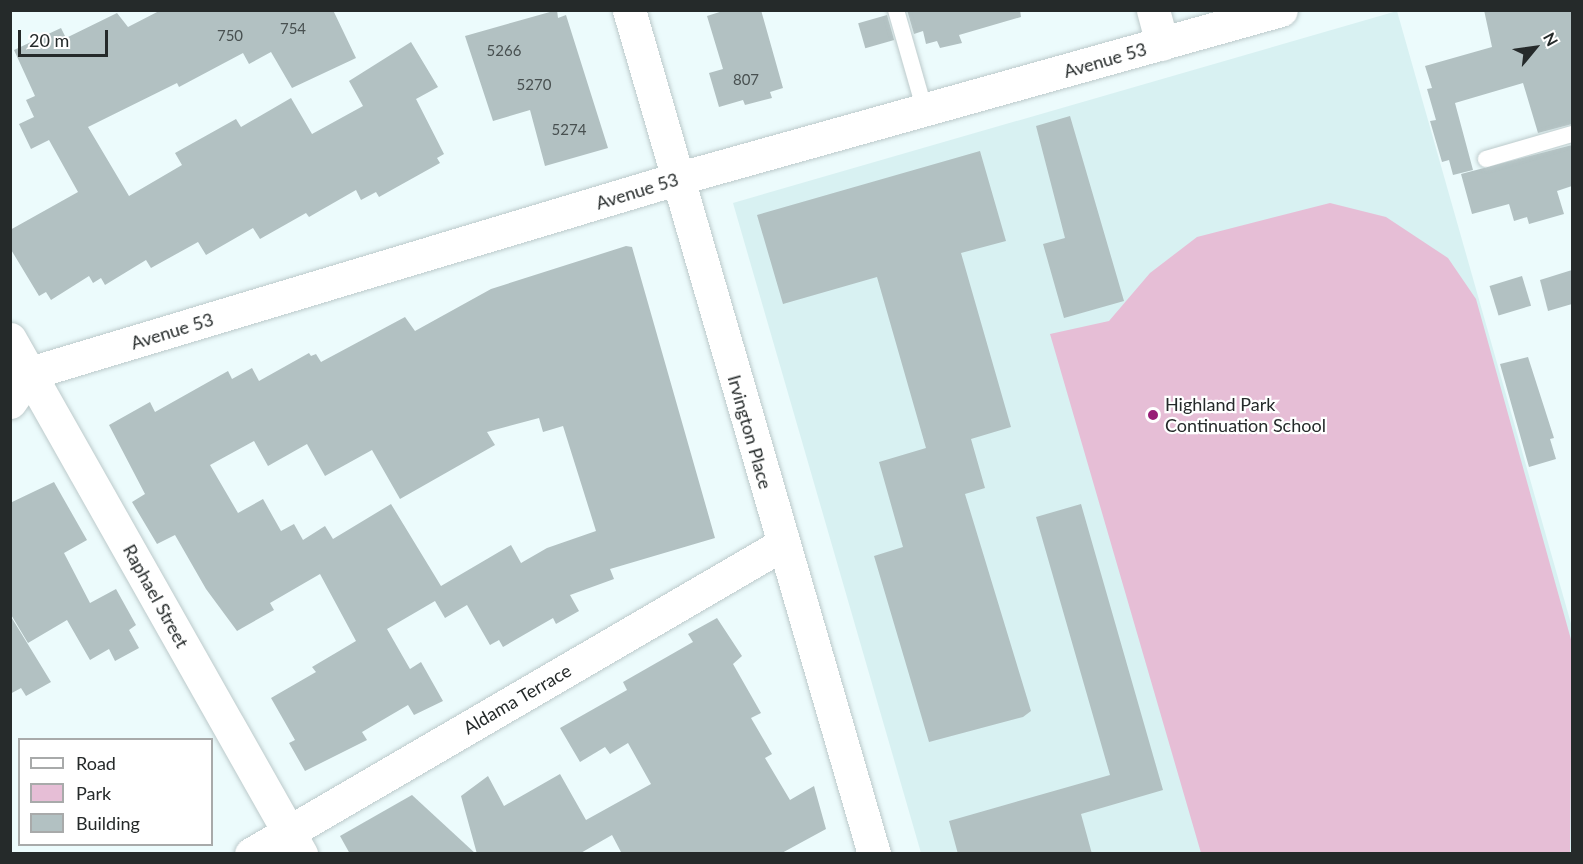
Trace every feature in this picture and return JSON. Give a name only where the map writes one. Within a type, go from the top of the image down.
[{"type":"street","name":"Irvington Place","points":[[630,10],[676,179],[874,854]]},
{"type":"street","points":[[1153,10],[1162,44]]},
{"type":"street","name":"Avenue 53","points":[[30,374],[676,179],[1281,10]]},
{"type":"street","name":"Raphael Street","points":[[10,339],[295,843]]},
{"type":"street","points":[[10,402],[30,374]]},
{"type":"street","name":"Aldama Terrace","points":[[250,854],[295,843],[783,544]]},
{"type":"lane","points":[[896,10],[924,111]]},
{"type":"lane","points":[[1486,159],[1572,134]]},
{"type":"shaded area","name":"Highland Park Continuation School","points":[[1397,11],[1572,627],[1572,853],[921,853],[733,203]]},
{"type":"green space","points":[[1330,203],[1386,217],[1448,258],[1476,299],[1572,643],[1570,853],[1201,853],[1050,334],[1109,321],[1150,273],[1197,237]]},
{"type":"building","points":[[161,10],[333,10],[356,58],[292,88],[271,52],[249,64],[243,53],[179,87],[177,83],[88,127],[129,196],[182,165],[175,153],[236,119],[241,127],[291,98],[312,134],[363,106],[349,81],[411,42],[438,87],[416,99],[444,154],[437,158],[440,163],[379,197],[376,192],[361,200],[356,190],[309,217],[306,213],[260,239],[253,228],[206,255],[198,242],[151,268],[146,260],[105,285],[101,278],[93,283],[89,276],[51,300],[46,292],[39,296],[10,248],[10,230],[78,192],[49,140],[31,149],[19,124],[34,117],[26,100],[35,96],[14,50],[61,28],[66,38],[117,13],[128,27]]},
{"type":"building","points":[[557,10],[558,18],[566,15],[608,148],[545,166],[530,110],[493,121],[465,36]]},
{"type":"building","points":[[726,10],[761,10],[783,88],[770,92],[772,98],[745,105],[743,100],[719,107],[709,73],[723,69],[707,16]]},
{"type":"building","points":[[907,10],[1020,10],[1021,17],[959,35],[962,43],[940,48],[937,41],[926,44],[923,31],[914,34]]},
{"type":"building","points":[[1484,10],[1572,10],[1572,124],[1538,133],[1523,83],[1455,103],[1473,170],[1453,175],[1449,160],[1442,162],[1430,121],[1436,120],[1427,89],[1432,88],[1425,66],[1492,47]]},
{"type":"building","points":[[887,15],[894,40],[865,48],[858,23]]},
{"type":"building","points":[[1070,116],[1124,301],[1064,318],[1043,244],[1065,238],[1036,126]]},
{"type":"building","points":[[1572,145],[1572,186],[1557,191],[1564,214],[1529,224],[1527,217],[1514,221],[1509,204],[1472,214],[1461,174]]},
{"type":"building","points":[[980,151],[1006,241],[961,253],[1011,427],[971,439],[985,488],[965,494],[1031,711],[1023,717],[929,742],[874,556],[903,547],[879,462],[926,448],[877,277],[783,304],[757,215]]},
{"type":"building","points":[[626,246],[632,247],[715,538],[610,569],[614,579],[570,595],[579,611],[556,624],[553,618],[503,647],[499,640],[490,645],[467,605],[445,618],[435,601],[387,629],[410,669],[421,662],[443,701],[414,715],[408,705],[362,732],[367,740],[305,771],[289,743],[295,740],[271,698],[316,672],[312,667],[356,641],[320,574],[270,603],[274,610],[237,631],[206,589],[175,535],[157,544],[132,502],[145,494],[109,425],[150,402],[155,412],[228,371],[232,379],[252,368],[259,381],[309,353],[311,356],[316,354],[321,362],[405,317],[415,331],[491,289]],"holes":[[[539,418],[543,432],[563,426],[596,531],[547,548],[521,563],[511,545],[441,586],[391,504],[333,539],[325,526],[303,540],[294,524],[281,531],[263,499],[238,513],[210,465],[254,441],[268,466],[307,444],[325,476],[372,450],[400,499],[495,445],[487,432]]]},
{"type":"building","points":[[1572,270],[1572,304],[1548,311],[1540,280]]},
{"type":"building","points":[[1522,276],[1531,306],[1499,316],[1489,286]]},
{"type":"building","points":[[1528,357],[1554,438],[1550,439],[1556,459],[1529,467],[1500,364]]},
{"type":"building","points":[[54,482],[87,540],[64,553],[90,603],[116,589],[136,625],[129,630],[139,648],[115,661],[109,649],[90,660],[67,620],[28,643],[10,613],[10,503]]},
{"type":"building","points":[[1081,504],[1163,790],[1081,814],[1092,854],[958,854],[949,821],[1110,775],[1036,517]]},
{"type":"building","points":[[10,615],[51,682],[26,696],[21,688],[10,694]]},
{"type":"building","points":[[717,618],[742,656],[733,664],[761,713],[751,718],[772,754],[765,758],[790,800],[814,786],[826,829],[780,854],[622,854],[612,835],[579,854],[477,854],[461,796],[488,776],[504,806],[560,774],[586,820],[651,784],[628,743],[610,754],[605,747],[580,762],[560,728],[627,690],[623,682],[693,642],[688,634]]},
{"type":"building","points":[[412,795],[476,854],[350,854],[340,836]]},
{"type":"place","name":"Highland Park Continuation School","points":[[1153,415]]}]
